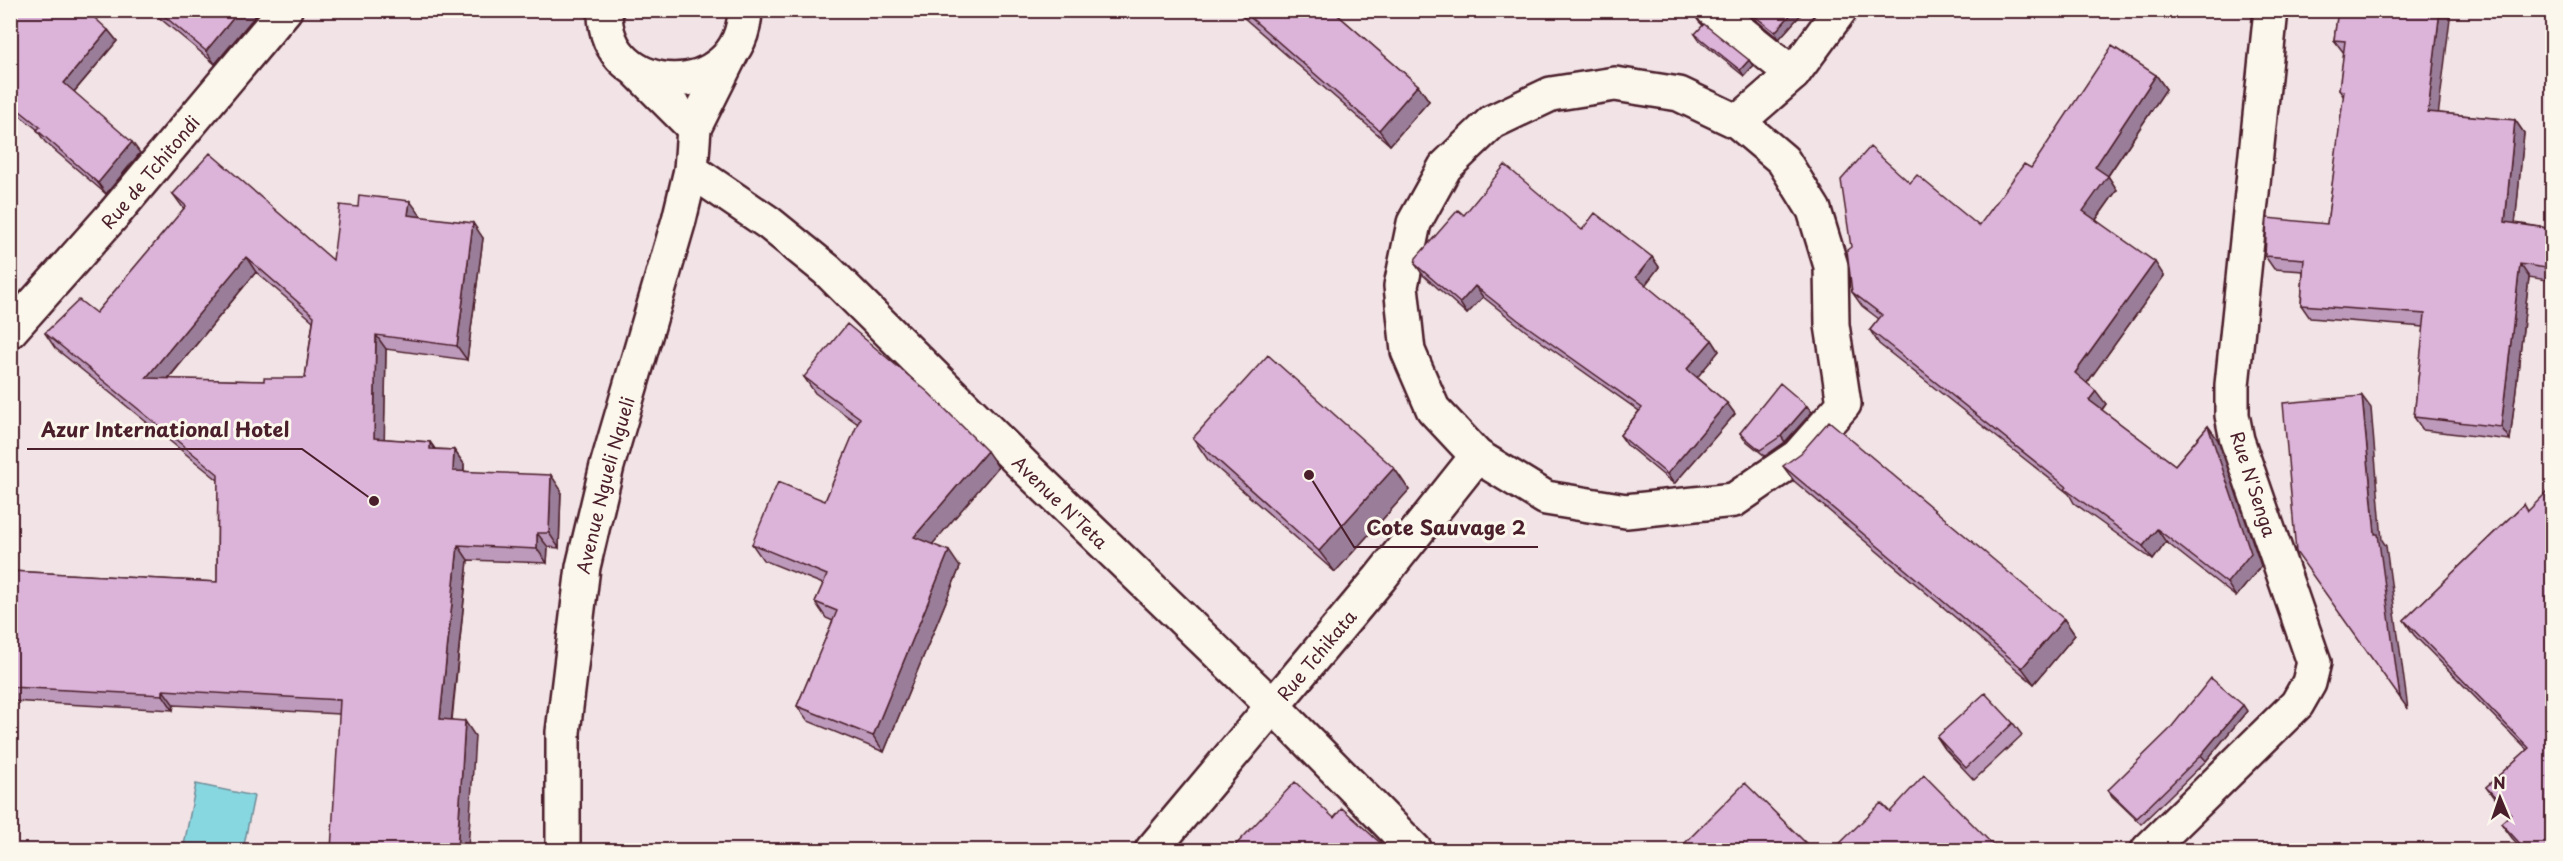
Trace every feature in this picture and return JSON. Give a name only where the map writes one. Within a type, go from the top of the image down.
[{"type":"street","name":"Rue de Tchitondi","points":[[10,331],[114,214],[285,10]]},
{"type":"street","points":[[586,10],[624,58],[694,128]]},
{"type":"street","points":[[605,10],[605,22],[624,58],[658,80],[686,81],[712,72],[745,25]]},
{"type":"street","points":[[1713,10],[1792,74]]},
{"type":"street","points":[[1738,122],[1792,74],[1840,10]]},
{"type":"street","name":"Rue N'Senga","points":[[2148,850],[2297,704],[2309,683],[2314,662],[2237,440],[2232,415],[2232,385],[2271,10]]},
{"type":"street","name":"Avenue Ngueli Ngueli","points":[[563,850],[563,732],[583,567],[607,466],[680,220],[691,170],[694,128],[745,25]]},
{"type":"street","points":[[1615,84],[1679,94],[1738,122],[1783,160],[1814,210],[1831,266],[1832,325],[1844,404],[1798,456],[1734,500],[1626,511],[1546,498],[1477,456],[1433,409],[1407,351],[1401,286],[1414,223],[1445,167],[1492,122],[1551,94],[1561,92],[1615,84]]},
{"type":"street","name":"Avenue N'Teta","points":[[691,170],[769,223],[827,270],[1024,466],[1274,706],[1414,850]]},
{"type":"street","name":"Rue Tchikata","points":[[1152,850],[1380,578],[1477,456]]},
{"type":"water","points":[[196,784],[254,796],[243,850],[183,850]]},
{"type":"building","points":[[10,10],[86,10],[108,30],[64,83],[132,142],[98,183],[37,130],[40,127],[10,103]]},
{"type":"building","points":[[157,10],[240,10],[206,51]]},
{"type":"building","points":[[1242,10],[1332,10],[1418,85],[1379,130]]},
{"type":"building","points":[[1747,10],[1795,10],[1775,32]]},
{"type":"building","points":[[2338,10],[2440,10],[2428,112],[2515,120],[2505,222],[2553,229],[2553,269],[2520,264],[2501,427],[2414,417],[2425,314],[2301,305],[2304,259],[2265,256],[2267,218],[2327,224],[2344,91],[2339,90],[2345,41],[2334,40]]},
{"type":"building","points":[[1704,24],[1749,60],[1740,70],[1695,34]]},
{"type":"building","points":[[2112,46],[2156,75],[2095,167],[2108,176],[2083,211],[2155,262],[2075,373],[2096,391],[2089,400],[2175,465],[2208,426],[2251,553],[2227,583],[2157,529],[2143,546],[2065,489],[2067,487],[1870,330],[1882,315],[1852,292],[1847,250],[1851,247],[1841,180],[1870,147],[1910,183],[1917,175],[1979,226],[2024,164],[2031,168]]},
{"type":"building","points":[[210,153],[333,260],[340,205],[358,207],[359,195],[410,201],[408,215],[473,223],[457,346],[376,335],[374,438],[430,442],[430,449],[454,450],[453,471],[551,475],[549,533],[537,533],[537,549],[458,545],[440,719],[465,721],[457,850],[331,850],[340,700],[163,690],[163,695],[10,687],[10,571],[217,582],[218,474],[45,333],[79,300],[96,313],[186,206],[173,194]],"holes":[[[246,257],[314,316],[305,378],[264,378],[264,381],[146,378]]]},
{"type":"building","points":[[1505,165],[1582,230],[1595,213],[1652,257],[1636,277],[1712,340],[1687,369],[1727,403],[1667,474],[1620,435],[1642,408],[1518,320],[1475,286],[1460,303],[1415,264],[1416,258],[1458,210],[1464,215]]},
{"type":"building","points":[[847,324],[929,393],[987,451],[914,537],[949,551],[873,736],[797,706],[837,611],[815,602],[827,575],[752,544],[778,482],[825,501],[860,418],[804,377]]},
{"type":"building","points":[[1268,355],[1394,468],[1319,551],[1193,438]]},
{"type":"building","points":[[1780,383],[1807,406],[1781,436],[1760,450],[1740,433]]},
{"type":"building","points":[[2362,396],[2375,534],[2378,534],[2400,698],[2296,552],[2283,403]]},
{"type":"building","points":[[1829,421],[2064,619],[2022,668],[1783,466],[1801,453]]},
{"type":"building","points":[[2553,486],[2553,850],[2526,850],[2501,823],[2511,814],[2486,787],[2529,748],[2404,620],[2524,504],[2528,511]]},
{"type":"building","points":[[2211,678],[2243,705],[2201,755],[2137,818],[2108,790],[2169,730]]},
{"type":"building","points":[[1985,693],[2013,723],[1966,768],[1937,737]]},
{"type":"building","points":[[1924,775],[1998,850],[1833,850],[1881,803],[1890,812]]},
{"type":"building","points":[[1295,782],[1334,818],[1342,808],[1388,850],[1231,850]]},
{"type":"building","points":[[1745,783],[1813,850],[1685,850],[1681,847]]},
{"type":"place","name":"Cote Sauvage 2","points":[[1309,475]]},
{"type":"place","name":"Azur International Hotel","points":[[374,501]]}]
